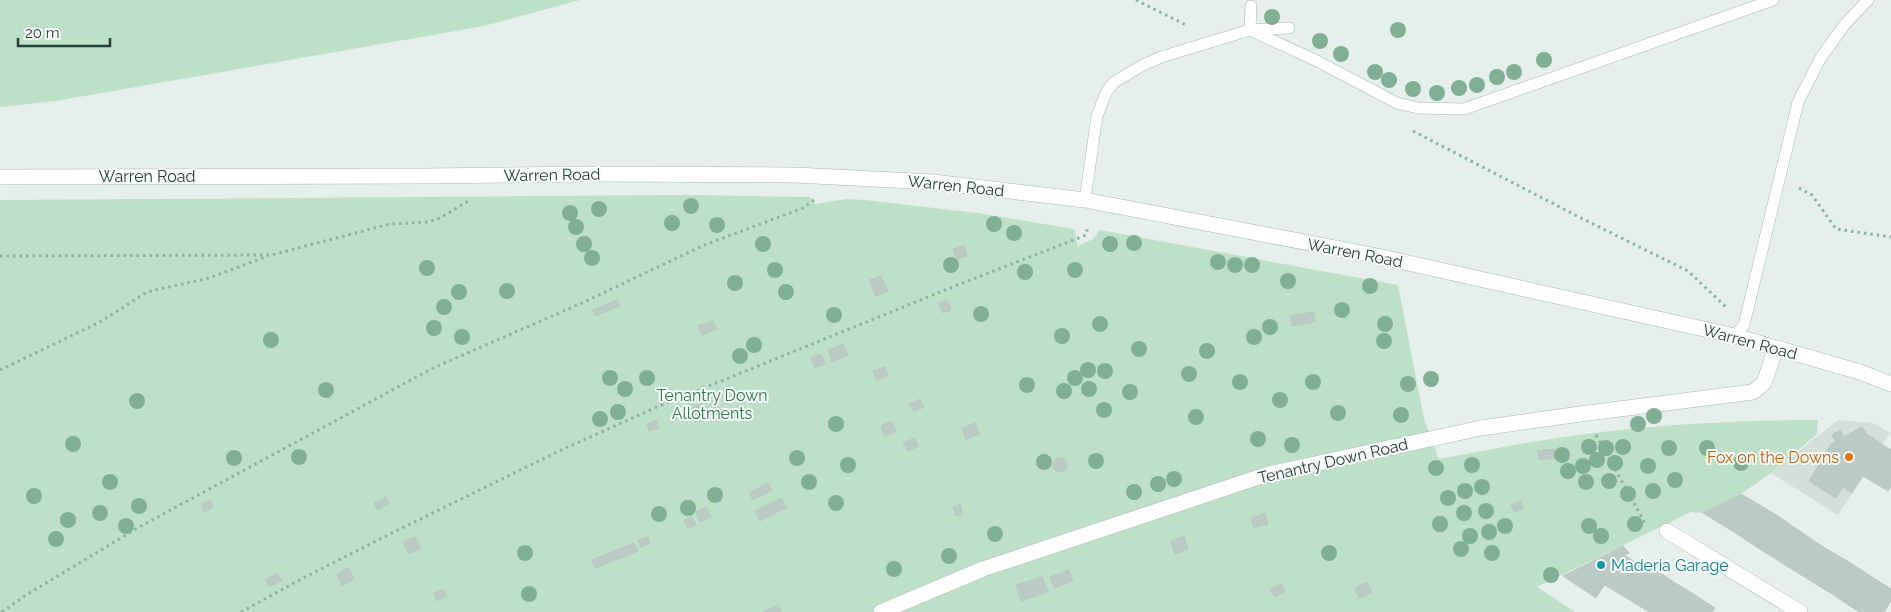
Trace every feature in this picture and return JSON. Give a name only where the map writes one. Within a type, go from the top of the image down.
[{"type":"street","name":"Warren Road","points":[[0,177],[587,174],[795,175],[933,182],[1085,200],[1377,256],[1740,331],[1776,348],[1860,372],[1891,384]]},
{"type":"street","name":"Tenantry Down Road","points":[[881,612],[983,569],[1268,474],[1481,428],[1753,392],[1764,383],[1776,348]]},
{"type":"street","points":[[1667,531],[1800,612]]},
{"type":"lane","points":[[1250,30],[1315,60],[1397,103],[1418,108],[1464,109],[1773,0]]},
{"type":"lane","points":[[1740,331],[1798,102],[1820,59],[1845,24],[1868,0]]},
{"type":"lane","points":[[1250,30],[1252,6]]},
{"type":"lane","points":[[1085,200],[1097,116],[1106,93],[1114,83],[1161,56],[1250,30],[1290,28]]},
{"type":"path","points":[[1136,0],[1217,40]]},
{"type":"path","points":[[1409,128],[1577,216],[1688,271],[1740,331]]},
{"type":"path","points":[[1780,178],[1812,195],[1836,229],[1891,237]]},
{"type":"path","points":[[0,370],[100,322],[147,292],[209,278],[271,255],[390,224],[434,220],[471,199],[471,191]]},
{"type":"path","points":[[2,612],[141,526],[433,368],[582,303],[702,246],[803,208],[818,198]]},
{"type":"path","points":[[242,612],[322,568],[559,451],[657,407],[955,286],[1076,240],[1086,235],[1088,226]]},
{"type":"path","points":[[0,256],[271,255]]},
{"type":"path","points":[[1592,427],[1648,528]]},
{"type":"shaded area","points":[[1838,420],[1873,423],[1890,433],[1838,515],[1771,473]]},
{"type":"green space","points":[[0,0],[580,0],[484,26],[56,101],[0,107]]},
{"type":"green space","name":"Tenantry Down Allotments","points":[[689,195],[810,197],[815,204],[846,199],[865,200],[977,213],[1074,229],[1078,246],[1093,239],[1100,230],[1398,285],[1424,419],[1439,459],[1571,436],[1694,424],[1818,420],[1817,434],[1771,473],[1741,494],[1703,513],[1691,512],[1537,587],[1575,612],[0,612],[0,200]]},
{"type":"building","points":[[964,246],[967,256],[957,259],[953,249]]},
{"type":"building","points":[[881,276],[888,291],[876,296],[869,280]]},
{"type":"building","points":[[617,300],[620,306],[595,316],[592,310]]},
{"type":"building","points":[[947,300],[951,310],[943,313],[938,303]]},
{"type":"building","points":[[1314,312],[1315,322],[1292,326],[1290,316]]},
{"type":"building","points":[[713,321],[717,329],[702,335],[698,326]]},
{"type":"building","points":[[843,344],[848,355],[832,362],[828,350]]},
{"type":"building","points":[[821,354],[825,364],[815,368],[811,358]]},
{"type":"building","points":[[885,367],[888,375],[877,380],[873,371]]},
{"type":"building","points":[[920,399],[924,407],[914,412],[910,404]]},
{"type":"building","points":[[702,403],[705,411],[694,415],[691,408]]},
{"type":"building","points":[[656,420],[659,428],[649,431],[647,424]]},
{"type":"building","points":[[891,421],[896,431],[885,436],[881,426]]},
{"type":"building","points":[[975,423],[980,434],[966,439],[962,428]]},
{"type":"building","name":"Fox on the Downs","points":[[1861,427],[1866,431],[1865,433],[1883,445],[1852,493],[1843,487],[1836,498],[1809,481],[1831,444],[1836,442],[1832,435],[1840,430],[1844,437]]},
{"type":"building","points":[[914,438],[919,446],[908,451],[903,443]]},
{"type":"building","points":[[1883,445],[1891,450],[1891,487],[1888,491],[1863,476]]},
{"type":"building","points":[[1554,449],[1555,458],[1539,460],[1538,451]]},
{"type":"building","points":[[1060,458],[1065,460],[1067,465],[1065,470],[1060,472],[1055,470],[1053,465],[1055,460]]},
{"type":"building","points":[[768,483],[772,490],[753,500],[749,493]]},
{"type":"building","points":[[1741,494],[1753,501],[1734,532],[1703,513]]},
{"type":"building","points":[[386,497],[389,504],[378,510],[374,503]]},
{"type":"building","points":[[781,498],[786,508],[760,521],[755,511]]},
{"type":"building","points":[[210,500],[213,507],[204,512],[201,505]]},
{"type":"building","points":[[1521,501],[1523,509],[1514,512],[1511,505]]},
{"type":"building","points":[[1753,501],[1778,516],[1758,548],[1734,532]]},
{"type":"building","points":[[960,504],[963,514],[956,516],[953,507]]},
{"type":"building","points":[[706,507],[711,517],[700,522],[696,512]]},
{"type":"building","points":[[1265,513],[1268,524],[1254,527],[1251,518]]},
{"type":"building","points":[[1778,516],[1801,532],[1782,563],[1758,548]]},
{"type":"building","points":[[692,517],[696,525],[688,528],[684,520]]},
{"type":"building","points":[[1801,532],[1825,548],[1806,578],[1782,563]]},
{"type":"building","points":[[1184,536],[1188,549],[1175,554],[1171,541]]},
{"type":"building","points":[[415,537],[421,548],[409,554],[403,542]]},
{"type":"building","points":[[648,537],[650,544],[640,547],[638,540]]},
{"type":"building","points":[[634,543],[638,551],[595,568],[592,560]]},
{"type":"building","name":"Maderia Garage","points":[[1623,546],[1629,553],[1624,555],[1596,598],[1563,576]]},
{"type":"building","points":[[1825,548],[1849,562],[1829,592],[1806,578]]},
{"type":"building","points":[[1624,555],[1651,572],[1633,602],[1605,585]]},
{"type":"building","points":[[1849,562],[1872,577],[1853,608],[1829,592]]},
{"type":"building","points":[[348,567],[354,579],[342,586],[337,574]]},
{"type":"building","points":[[1654,569],[1674,582],[1655,612],[1649,612],[1633,602]]},
{"type":"building","points":[[1069,570],[1073,581],[1054,588],[1050,577]]},
{"type":"building","points":[[277,573],[282,580],[270,587],[265,580]]},
{"type":"building","points":[[1042,577],[1048,592],[1021,601],[1016,585]]},
{"type":"building","points":[[1872,577],[1891,589],[1891,601],[1884,612],[1860,612],[1853,608]]},
{"type":"building","points":[[1367,582],[1372,593],[1359,598],[1355,588]]},
{"type":"building","points":[[1674,582],[1695,595],[1684,612],[1655,612]]},
{"type":"building","points":[[1281,584],[1285,592],[1274,597],[1270,589]]},
{"type":"building","points":[[443,589],[447,596],[437,601],[433,594]]},
{"type":"building","points":[[1695,595],[1715,608],[1712,612],[1684,612]]},
{"type":"building","points":[[778,605],[781,612],[762,612]]},
{"type":"place","name":"Fox on the Downs","points":[[1849,457]]},
{"type":"place","name":"Maderia Garage","points":[[1601,565]]}]
